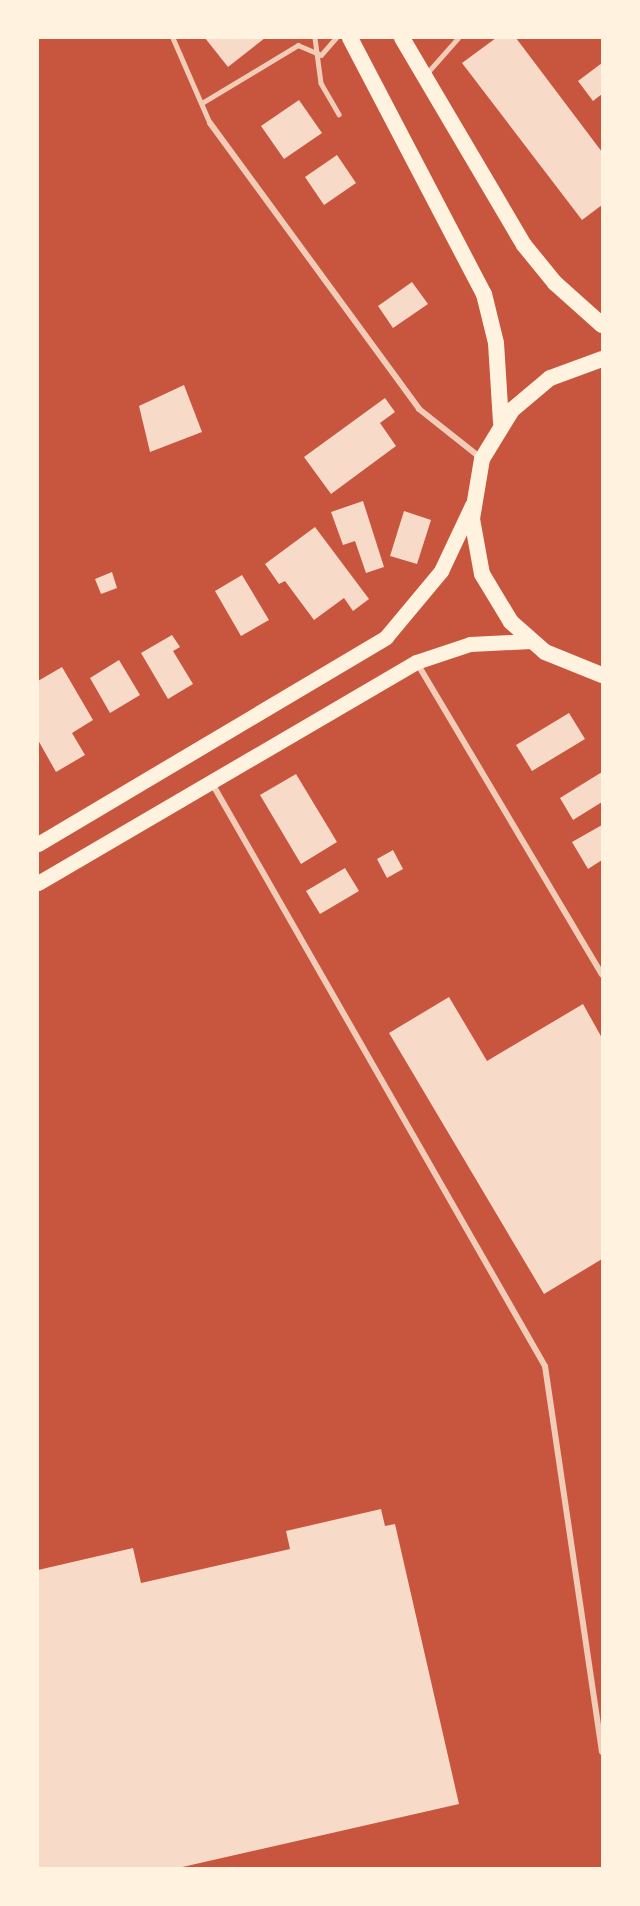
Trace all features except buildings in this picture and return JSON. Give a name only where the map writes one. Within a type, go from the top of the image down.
[{"type":"highway","points":[[350,38],[484,294],[496,343],[501,423]]},
{"type":"highway","points":[[402,38],[423,80],[536,261],[603,325]]},
{"type":"highway","points":[[603,358],[550,378],[501,423],[482,459],[472,505],[482,574],[502,611],[531,641],[560,660],[603,675]]},
{"type":"main road","points":[[38,844],[386,637],[436,578],[472,505]]},
{"type":"main road","points":[[38,883],[213,785],[416,662],[470,644],[531,641]]},
{"type":"street","points":[[210,123],[419,409],[482,459]]},
{"type":"street","points":[[416,662],[603,974]]},
{"type":"street","points":[[213,785],[545,1366],[603,1752]]},
{"type":"lane","points":[[173,38],[210,123]]},
{"type":"lane","points":[[315,38],[321,55],[321,83],[339,114]]},
{"type":"lane","points":[[321,55],[336,38]]},
{"type":"lane","points":[[423,80],[440,53],[458,38]]},
{"type":"lane","points":[[202,103],[298,45],[321,55]]}]
